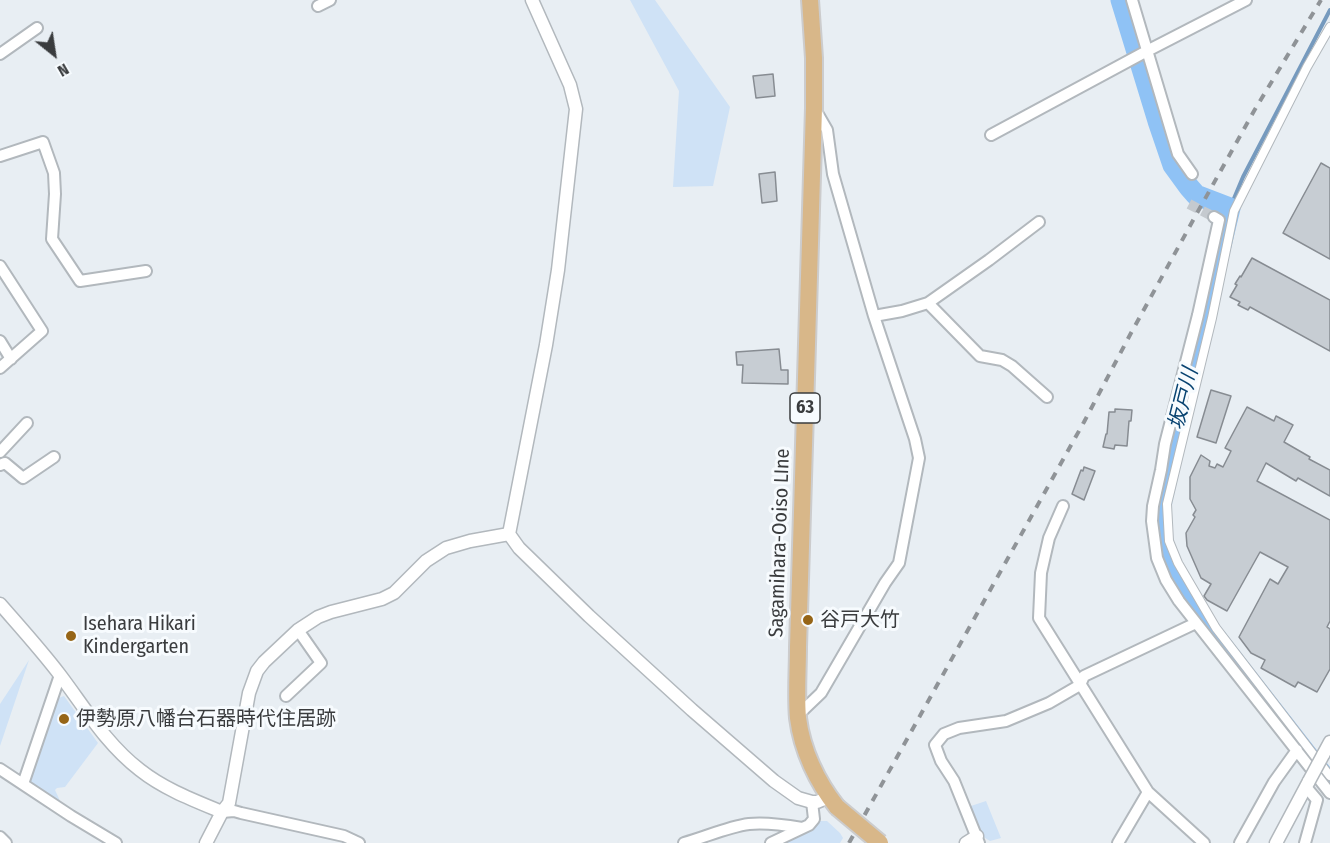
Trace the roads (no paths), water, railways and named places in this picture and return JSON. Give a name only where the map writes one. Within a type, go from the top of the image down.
[{"type":"main road","name":"Sagamihara-Ooiso LIne","points":[[810,0],[814,58],[814,108],[798,647],[798,716],[809,759],[833,802],[880,843]]},
{"type":"street","points":[[318,6],[330,0]]},
{"type":"street","points":[[532,0],[570,85],[576,110],[558,270],[546,345],[509,534],[519,548],[589,616],[774,781],[798,798],[812,802],[833,802]]},
{"type":"street","points":[[1132,0],[1178,153],[1192,174]]},
{"type":"street","points":[[990,135],[1246,0]]},
{"type":"street","points":[[1330,27],[1307,67],[1234,211],[1212,318],[1167,504],[1168,541],[1178,563],[1216,628],[1330,776]]},
{"type":"street","points":[[0,54],[37,28]]},
{"type":"street","points":[[798,716],[821,693],[899,563],[919,458],[874,316],[833,174],[827,130],[814,108]]},
{"type":"street","points":[[0,156],[43,142],[54,173],[56,194],[52,238],[80,281],[146,271]]},
{"type":"street","points":[[1214,217],[1219,220],[1217,230],[1165,444],[1153,506],[1152,521],[1157,558],[1166,580],[1179,601],[1330,793]]},
{"type":"street","points":[[874,316],[928,303],[1039,222]]},
{"type":"street","points":[[0,266],[42,331],[0,368]]},
{"type":"street","points":[[928,303],[980,356],[1002,360],[1012,366],[1047,397]]},
{"type":"street","points":[[1198,315],[1212,318]]},
{"type":"street","points":[[0,341],[11,359]]},
{"type":"street","points":[[27,423],[1,458],[23,478],[54,457]]},
{"type":"street","points":[[1064,506],[1048,538],[1041,573],[1039,618],[1148,792],[1204,843]]},
{"type":"street","points":[[206,843],[229,803],[244,712],[252,682],[264,662],[307,623],[331,612],[382,599],[393,593],[426,561],[446,548],[509,534]]},
{"type":"street","points":[[0,604],[45,655],[104,735],[126,759],[141,771],[167,788],[222,812],[234,811],[344,836],[359,843]]},
{"type":"street","points":[[974,841],[954,781],[941,761],[935,745],[944,734],[959,728],[1006,721],[1049,703],[1080,685],[1084,676],[1196,623]]},
{"type":"street","points":[[293,693],[321,663],[298,630]]},
{"type":"street","points":[[23,784],[60,675]]},
{"type":"street","points":[[1276,843],[1330,742]]},
{"type":"street","points":[[1240,843],[1274,782],[1297,750]]},
{"type":"street","points":[[0,770],[116,843]]},
{"type":"street","points":[[1305,843],[1317,800],[1307,784]]},
{"type":"street","points":[[1118,843],[1148,792]]},
{"type":"street","points":[[771,843],[809,825],[814,819],[812,802]]},
{"type":"street","points":[[684,843],[750,824],[802,828]]},
{"type":"street","points":[[0,837],[6,843]]},
{"type":"waterway","name":"坂戸川","points":[[1121,0],[1173,165],[1196,195],[1230,208],[1160,498],[1158,512],[1160,540],[1168,566],[1189,603],[1330,784]]},
{"type":"waterway","points":[[1230,208],[1243,177],[1330,10]]},
{"type":"tunnel","points":[[1189,204],[1214,217]]},
{"type":"railway","points":[[849,843],[1084,422],[1254,111],[1321,0]]},
{"type":"place","name":"谷戸大竹","points":[[808,620]]},
{"type":"place","name":"Isehara Hikari Kindergarten","points":[[71,636]]},
{"type":"place","name":"伊勢原八幡台石器時代住居跡","points":[[64,719]]}]
